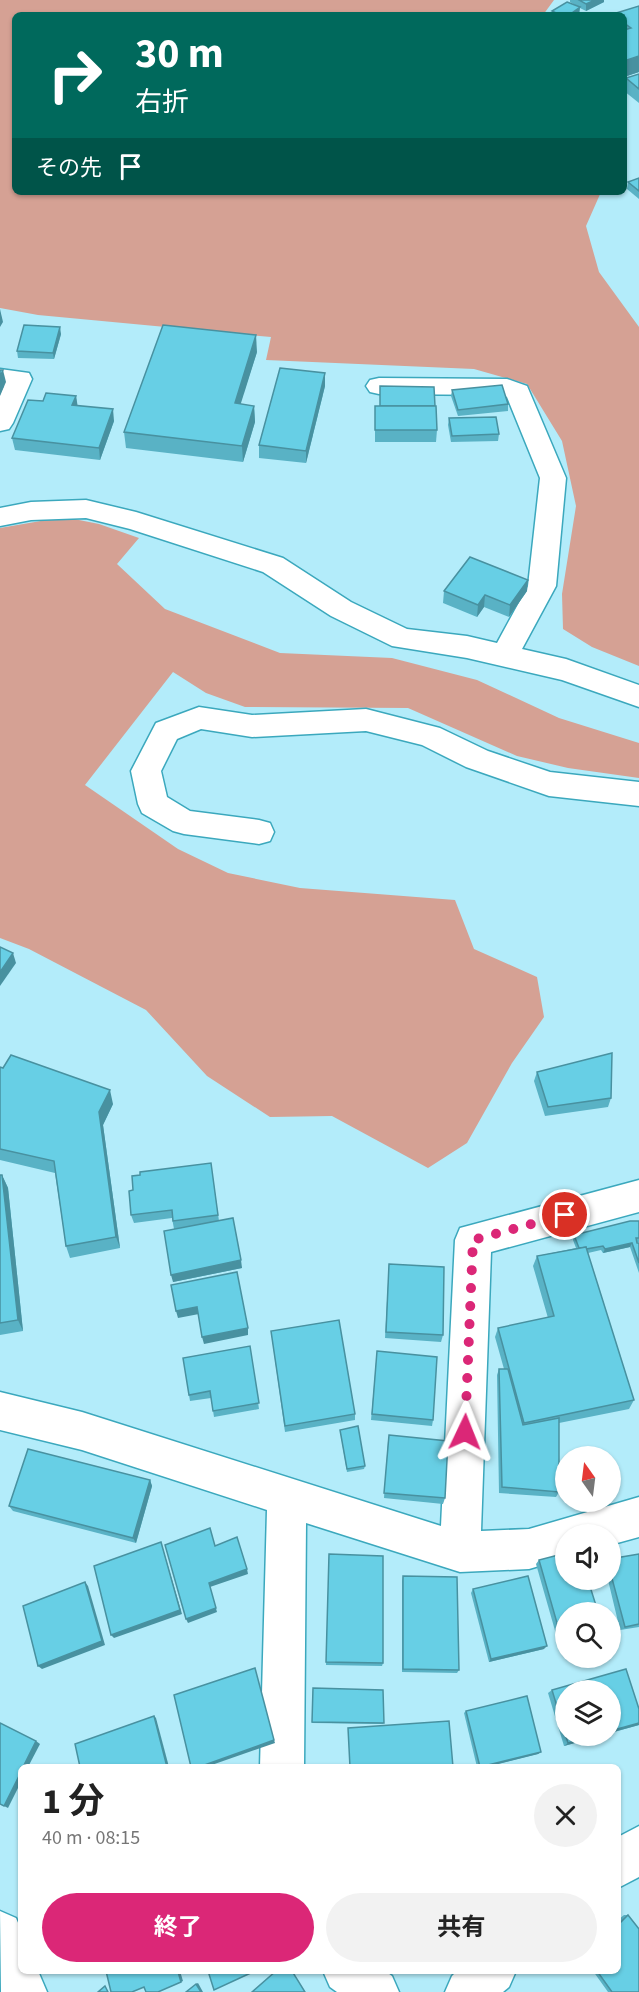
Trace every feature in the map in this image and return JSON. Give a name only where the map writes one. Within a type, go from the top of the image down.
[{"type":"street","points":[[0,377],[20,379],[0,423]]},
{"type":"street","points":[[378,386],[507,387],[518,392],[553,478],[542,586],[504,656]]},
{"type":"street","points":[[0,517],[31,510],[86,509],[135,521],[273,565],[341,609],[402,639],[467,647],[566,670],[639,696]]},
{"type":"street","points":[[259,832],[184,822],[153,804],[146,771],[166,731],[199,718],[252,726],[366,720],[430,736],[477,759],[549,784],[639,794]]},
{"type":"street","points":[[460,1552],[473,1240],[639,1196]]},
{"type":"street","points":[[0,1411],[82,1431],[460,1552],[529,1549],[555,1541]]},
{"type":"street","points":[[282,1764],[288,1497]]},
{"type":"street","points":[[614,1524],[639,1517]]},
{"type":"street","points":[[621,1863],[639,1848]]},
{"type":"street","points":[[0,1934],[24,1992]]},
{"type":"street","points":[[350,1974],[376,1992]]},
{"type":"street","points":[[468,1992],[489,1974]]},
{"type":"shaded area","points":[[0,0],[554,0],[545,12],[12,12],[12,195],[600,195],[586,226],[599,272],[639,327],[639,666],[592,647],[563,629],[562,594],[576,506],[562,441],[527,384],[474,369],[266,360],[271,337],[38,315],[0,308]]},
{"type":"shaded area","points":[[64,517],[99,524],[139,538],[117,564],[165,609],[280,653],[392,658],[477,680],[559,718],[639,743],[639,778],[568,768],[517,756],[408,708],[245,707],[206,693],[173,672],[85,785],[178,849],[228,873],[300,888],[455,900],[474,949],[537,977],[544,1017],[512,1063],[467,1143],[428,1168],[332,1116],[270,1117],[207,1076],[146,1010],[29,949],[0,938],[0,528]]},
{"type":"building","points":[[579,0],[595,0],[586,4]]},
{"type":"building","points":[[567,2],[580,7],[573,12],[552,11]]},
{"type":"building","points":[[639,6],[639,56],[627,60],[627,29],[631,28],[627,25],[627,12],[620,12]]},
{"type":"building","points":[[639,74],[639,89],[627,79]]},
{"type":"building","points":[[639,178],[639,191],[628,182]]},
{"type":"building","points":[[24,325],[60,327],[53,353],[17,351]]},
{"type":"building","points":[[163,325],[256,335],[235,403],[254,406],[242,446],[124,432]]},
{"type":"building","points":[[280,368],[325,373],[306,451],[259,445]]},
{"type":"building","points":[[502,385],[508,404],[458,410],[452,390]]},
{"type":"building","points":[[380,386],[434,387],[435,406],[380,406]]},
{"type":"building","points":[[46,393],[76,396],[72,405],[113,409],[99,448],[12,438],[28,400],[43,401]]},
{"type":"building","points":[[375,406],[436,406],[437,430],[375,430]]},
{"type":"building","points":[[496,417],[499,434],[452,436],[449,418]]},
{"type":"building","points":[[470,557],[528,580],[510,605],[485,595],[478,605],[444,591]]},
{"type":"building","points":[[0,947],[13,953],[0,972]]},
{"type":"building","points":[[612,1053],[611,1098],[548,1107],[537,1072]]},
{"type":"building","points":[[11,1055],[110,1090],[99,1112],[116,1237],[66,1246],[54,1161],[0,1149],[0,1067],[3,1068]]},
{"type":"building","points":[[211,1163],[218,1215],[173,1221],[172,1210],[131,1215],[129,1191],[133,1190],[132,1176],[140,1175],[140,1172]]},
{"type":"building","points":[[0,1175],[2,1175],[18,1320],[0,1323]]},
{"type":"building","points":[[233,1218],[241,1260],[171,1275],[164,1231]]},
{"type":"building","points":[[630,1221],[639,1221],[639,1238],[636,1238],[639,1243],[639,1263],[632,1243],[605,1249],[603,1246],[586,1249],[586,1247],[579,1248],[574,1235]]},
{"type":"building","points":[[586,1247],[634,1400],[524,1423],[498,1328],[554,1316],[537,1256]]},
{"type":"building","points":[[389,1264],[444,1267],[443,1335],[386,1332]]},
{"type":"building","points":[[237,1272],[248,1328],[202,1337],[197,1307],[176,1311],[171,1285]]},
{"type":"building","points":[[339,1320],[355,1414],[285,1426],[271,1331]]},
{"type":"building","points":[[250,1346],[259,1403],[213,1411],[210,1391],[189,1395],[183,1358]]},
{"type":"building","points":[[377,1351],[437,1357],[433,1420],[372,1414]]},
{"type":"building","points":[[499,1369],[508,1369],[523,1425],[559,1418],[559,1446],[555,1446],[555,1492],[502,1487]]},
{"type":"building","points":[[358,1426],[365,1466],[347,1469],[340,1430]]},
{"type":"building","points":[[389,1435],[448,1441],[445,1498],[384,1493]]},
{"type":"building","points":[[28,1449],[150,1480],[133,1538],[9,1506]]},
{"type":"building","points":[[210,1528],[215,1546],[237,1537],[247,1569],[209,1583],[216,1608],[186,1619],[165,1545]]},
{"type":"building","points":[[161,1542],[180,1610],[111,1635],[94,1566]]},
{"type":"building","points":[[329,1554],[383,1556],[383,1663],[326,1662]]},
{"type":"building","points":[[639,1554],[639,1624],[625,1627],[621,1602],[618,1602],[615,1590],[621,1590],[621,1557]]},
{"type":"building","points":[[555,1556],[555,1590],[591,1590],[595,1602],[555,1602],[555,1616],[539,1560]]},
{"type":"building","points":[[403,1576],[457,1577],[459,1670],[403,1669]]},
{"type":"building","points":[[528,1576],[547,1646],[491,1659],[473,1589]]},
{"type":"building","points":[[85,1582],[102,1641],[38,1666],[23,1606]]},
{"type":"building","points":[[255,1668],[274,1740],[207,1764],[190,1764],[174,1695]]},
{"type":"building","points":[[626,1669],[639,1709],[639,1723],[621,1728],[621,1680],[587,1680]]},
{"type":"building","points":[[313,1688],[383,1690],[384,1723],[312,1722]]},
{"type":"building","points":[[527,1696],[541,1752],[492,1764],[479,1764],[466,1711]]},
{"type":"building","points":[[154,1716],[166,1764],[79,1764],[75,1744]]},
{"type":"building","points":[[449,1721],[453,1764],[350,1764],[348,1728]]},
{"type":"building","points":[[0,1723],[36,1741],[24,1764],[18,1764],[18,1778],[4,1806],[0,1804]]},
{"type":"building","points":[[628,1915],[639,1929],[639,1992],[612,1992],[599,1974],[621,1974],[621,1922]]},
{"type":"building","points":[[107,1974],[179,1974],[181,1982],[158,1992],[146,1992],[144,1987],[132,1992],[111,1992]]},
{"type":"building","points":[[209,1974],[249,1974],[214,1990]]},
{"type":"building","points":[[273,1974],[294,1974],[305,1992],[252,1992]]},
{"type":"building","points":[[196,1984],[201,1992],[186,1992]]},
{"type":"building","points":[[105,1986],[108,1992],[98,1992]]},
{"type":"route","points":[[465,1432],[473,1240],[565,1215]]}]
